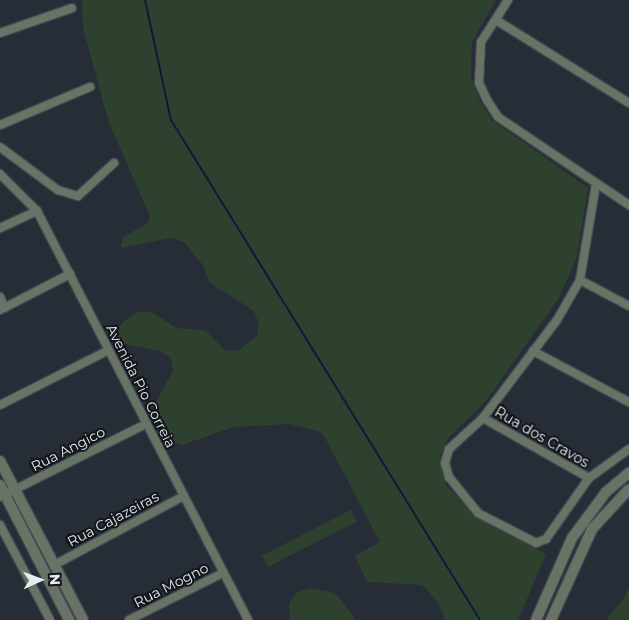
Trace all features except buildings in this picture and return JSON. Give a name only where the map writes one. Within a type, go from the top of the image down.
[{"type":"street","points":[[508,0],[481,42],[478,61],[487,100],[498,117],[629,205]]},
{"type":"street","points":[[0,33],[72,8]]},
{"type":"street","points":[[496,20],[629,103]]},
{"type":"street","points":[[0,125],[90,87]]},
{"type":"street","points":[[0,146],[58,190],[78,196],[114,164]]},
{"type":"street","name":"Avenida Pio Correia","points":[[0,174],[37,211],[248,620]]},
{"type":"street","points":[[596,184],[580,280],[533,351],[483,418],[449,449],[445,463],[449,477],[478,513],[536,543],[546,540],[589,478],[629,449]]},
{"type":"street","points":[[0,228],[37,211]]},
{"type":"street","points":[[0,297],[3,309],[70,274]]},
{"type":"street","points":[[580,280],[629,306]]},
{"type":"street","points":[[0,405],[109,350]]},
{"type":"street","points":[[533,351],[629,402]]},
{"type":"street","name":"Rua dos Cravos","points":[[483,418],[589,478]]},
{"type":"street","name":"Rua Angico","points":[[2,492],[15,490],[146,424]]},
{"type":"street","points":[[0,461],[82,620]]},
{"type":"street","points":[[536,620],[572,538],[606,492],[629,473]]},
{"type":"street","points":[[551,620],[592,529],[629,489]]},
{"type":"street","points":[[2,492],[70,620]]},
{"type":"street","name":"Rua Cajazeiras","points":[[54,565],[184,496]]},
{"type":"street","points":[[0,525],[50,620]]},
{"type":"street","name":"Rua Mogno","points":[[130,620],[223,573]]},
{"type":"green space","points":[[82,0],[496,0],[472,42],[471,75],[479,99],[492,120],[588,188],[577,257],[559,298],[486,401],[447,439],[440,456],[446,485],[477,517],[546,554],[518,620],[445,620],[438,602],[422,585],[367,582],[355,556],[380,542],[323,434],[290,424],[234,427],[182,445],[169,441],[161,431],[154,405],[173,371],[171,358],[160,351],[120,343],[116,330],[125,320],[138,312],[152,312],[176,328],[205,330],[225,350],[238,351],[257,336],[259,324],[254,311],[209,282],[203,265],[184,242],[171,238],[121,248],[123,237],[147,224],[150,216],[109,123],[83,28]]},
{"type":"green space","points":[[351,510],[357,522],[268,567],[262,555]]},
{"type":"green space","points":[[629,587],[629,620],[606,620],[624,598]]},
{"type":"green space","points":[[309,588],[335,593],[356,620],[290,620],[289,604],[296,593]]},
{"type":"waterway","points":[[145,0],[171,120],[480,620]]}]
